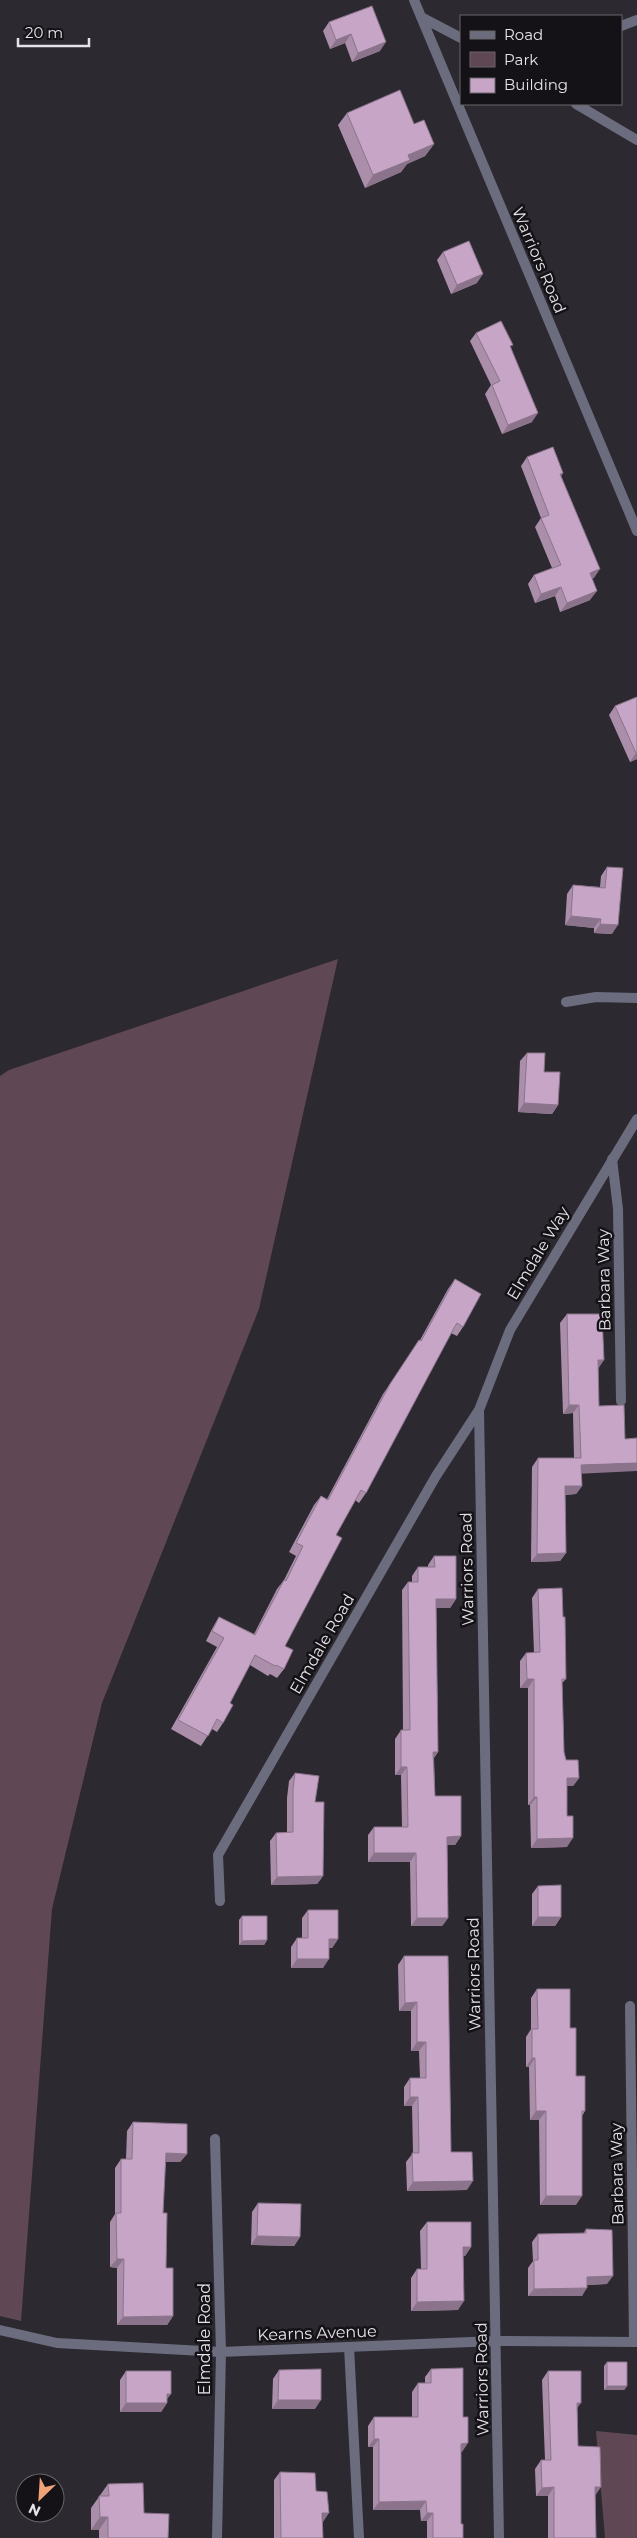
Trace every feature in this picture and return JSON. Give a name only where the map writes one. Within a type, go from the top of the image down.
[{"type":"street","name":"Warriors Road","points":[[414,0],[637,531]]},
{"type":"street","points":[[421,17],[460,37]]},
{"type":"street","points":[[622,26],[637,20]]},
{"type":"street","points":[[578,105],[637,140]]},
{"type":"street","points":[[566,1002],[596,997],[637,998]]},
{"type":"street","name":"Elmdale Way","points":[[479,1410],[510,1330],[637,1119]]},
{"type":"street","name":"Barbara Way","points":[[612,1159],[618,1208],[621,1401]]},
{"type":"street","name":"Warriors Road","points":[[479,1410],[499,2538]]},
{"type":"street","name":"Elmdale Road","points":[[220,1901],[218,1855],[436,1476],[479,1410]]},
{"type":"street","name":"Barbara Way","points":[[630,2006],[635,2342]]},
{"type":"street","name":"Elmdale Road","points":[[215,2139],[221,2352],[217,2538]]},
{"type":"street","name":"Kearns Avenue","points":[[0,2330],[57,2343],[221,2352],[496,2341],[635,2342]]},
{"type":"street","points":[[349,2347],[359,2538]]},
{"type":"green space","points":[[338,959],[259,1309],[102,1703],[52,1909],[21,2321],[0,2316],[0,1076],[9,1070]]},
{"type":"green space","points":[[596,2431],[637,2435],[637,2538],[605,2538]]},
{"type":"building","points":[[372,6],[386,42],[358,53],[351,34],[336,40],[329,22]]},
{"type":"building","points":[[400,90],[414,124],[424,120],[434,144],[408,155],[410,160],[373,175],[347,113]]},
{"type":"building","points":[[469,241],[483,274],[457,285],[443,252]]},
{"type":"building","points":[[501,321],[513,345],[510,346],[538,413],[508,425],[492,385],[500,381],[476,333]]},
{"type":"building","points":[[553,447],[563,473],[560,474],[600,569],[590,573],[597,591],[567,603],[561,587],[541,594],[534,575],[561,565],[541,518],[549,515],[527,457]]},
{"type":"building","points":[[637,697],[637,753],[636,753],[615,706]]},
{"type":"building","points":[[607,867],[623,868],[618,925],[600,924],[601,919],[571,916],[573,885],[605,888]]},
{"type":"building","points":[[527,1053],[545,1053],[544,1072],[560,1072],[558,1105],[524,1103]]},
{"type":"building","points":[[455,1279],[481,1294],[463,1327],[457,1323],[366,1493],[361,1490],[336,1535],[342,1538],[285,1646],[293,1650],[284,1669],[255,1655],[230,1703],[233,1705],[223,1723],[217,1719],[208,1736],[178,1720],[224,1638],[212,1631],[219,1617],[255,1635],[284,1580],[286,1581],[303,1546],[296,1543],[321,1496],[328,1500],[390,1384],[419,1340],[421,1341]]},
{"type":"building","points":[[567,1314],[602,1314],[604,1360],[598,1360],[599,1406],[624,1405],[625,1439],[637,1438],[637,1463],[581,1465],[582,1486],[565,1486],[566,1553],[537,1554],[538,1458],[581,1458],[579,1405],[569,1405]]},
{"type":"building","points":[[434,1556],[456,1556],[456,1599],[436,1599],[438,1752],[433,1752],[435,1796],[461,1796],[461,1836],[447,1837],[448,1918],[417,1918],[416,1853],[374,1853],[374,1827],[408,1827],[407,1767],[401,1767],[401,1730],[410,1730],[408,1582],[418,1582],[418,1567],[435,1567]]},
{"type":"building","points":[[562,1588],[563,1617],[565,1617],[566,1679],[562,1679],[564,1752],[566,1760],[578,1760],[579,1778],[567,1778],[567,1816],[573,1816],[573,1838],[537,1839],[537,1797],[534,1797],[534,1679],[527,1679],[526,1653],[540,1652],[538,1589]]},
{"type":"building","points":[[295,1773],[319,1776],[315,1802],[324,1802],[323,1876],[277,1877],[276,1833],[293,1832]]},
{"type":"building","points":[[561,1885],[561,1917],[538,1917],[538,1886]]},
{"type":"building","points":[[308,1910],[338,1910],[338,1939],[329,1939],[329,1959],[297,1959],[297,1938],[308,1938]]},
{"type":"building","points":[[242,1916],[267,1916],[267,1940],[242,1941]]},
{"type":"building","points":[[404,1956],[448,1956],[451,2152],[472,2152],[473,2181],[413,2182],[412,2153],[419,2153],[418,2097],[410,2097],[410,2078],[426,2078],[426,2042],[417,2042],[417,2002],[405,2003]]},
{"type":"building","points":[[537,1989],[570,1989],[570,2028],[576,2028],[576,2076],[585,2076],[585,2111],[582,2111],[582,2196],[546,2196],[546,2111],[536,2111],[535,2058],[532,2058],[532,2029],[538,2029]]},
{"type":"building","points":[[133,2122],[187,2124],[187,2154],[166,2153],[163,2213],[167,2213],[166,2268],[173,2268],[173,2316],[123,2317],[124,2259],[117,2259],[116,2213],[121,2213],[121,2159],[132,2159]]},
{"type":"building","points":[[258,2203],[301,2204],[300,2237],[257,2236]]},
{"type":"building","points":[[427,2222],[471,2222],[471,2247],[463,2247],[464,2301],[417,2302],[417,2269],[427,2269]]},
{"type":"building","points":[[586,2229],[612,2230],[613,2276],[587,2277],[587,2288],[534,2289],[534,2260],[538,2260],[538,2234],[586,2233]]},
{"type":"building","points":[[607,2362],[627,2362],[627,2386],[607,2386]]},
{"type":"building","points":[[463,2368],[463,2417],[468,2417],[468,2443],[461,2444],[461,2524],[463,2524],[463,2538],[433,2538],[433,2513],[427,2513],[426,2501],[379,2502],[379,2439],[374,2439],[374,2417],[418,2417],[418,2383],[431,2383],[431,2369]]},
{"type":"building","points":[[321,2369],[321,2400],[278,2400],[279,2370]]},
{"type":"building","points":[[126,2371],[171,2371],[171,2394],[167,2394],[167,2403],[126,2403]]},
{"type":"building","points":[[548,2371],[581,2371],[581,2403],[577,2403],[578,2446],[600,2447],[601,2487],[595,2487],[596,2538],[554,2538],[554,2487],[542,2488],[541,2460],[551,2460]]},
{"type":"building","points":[[280,2472],[315,2473],[316,2491],[327,2492],[329,2513],[322,2513],[323,2538],[281,2538]]},
{"type":"building","points":[[143,2483],[144,2513],[169,2514],[168,2538],[108,2538],[108,2517],[100,2517],[99,2496],[109,2496],[108,2484]]}]
